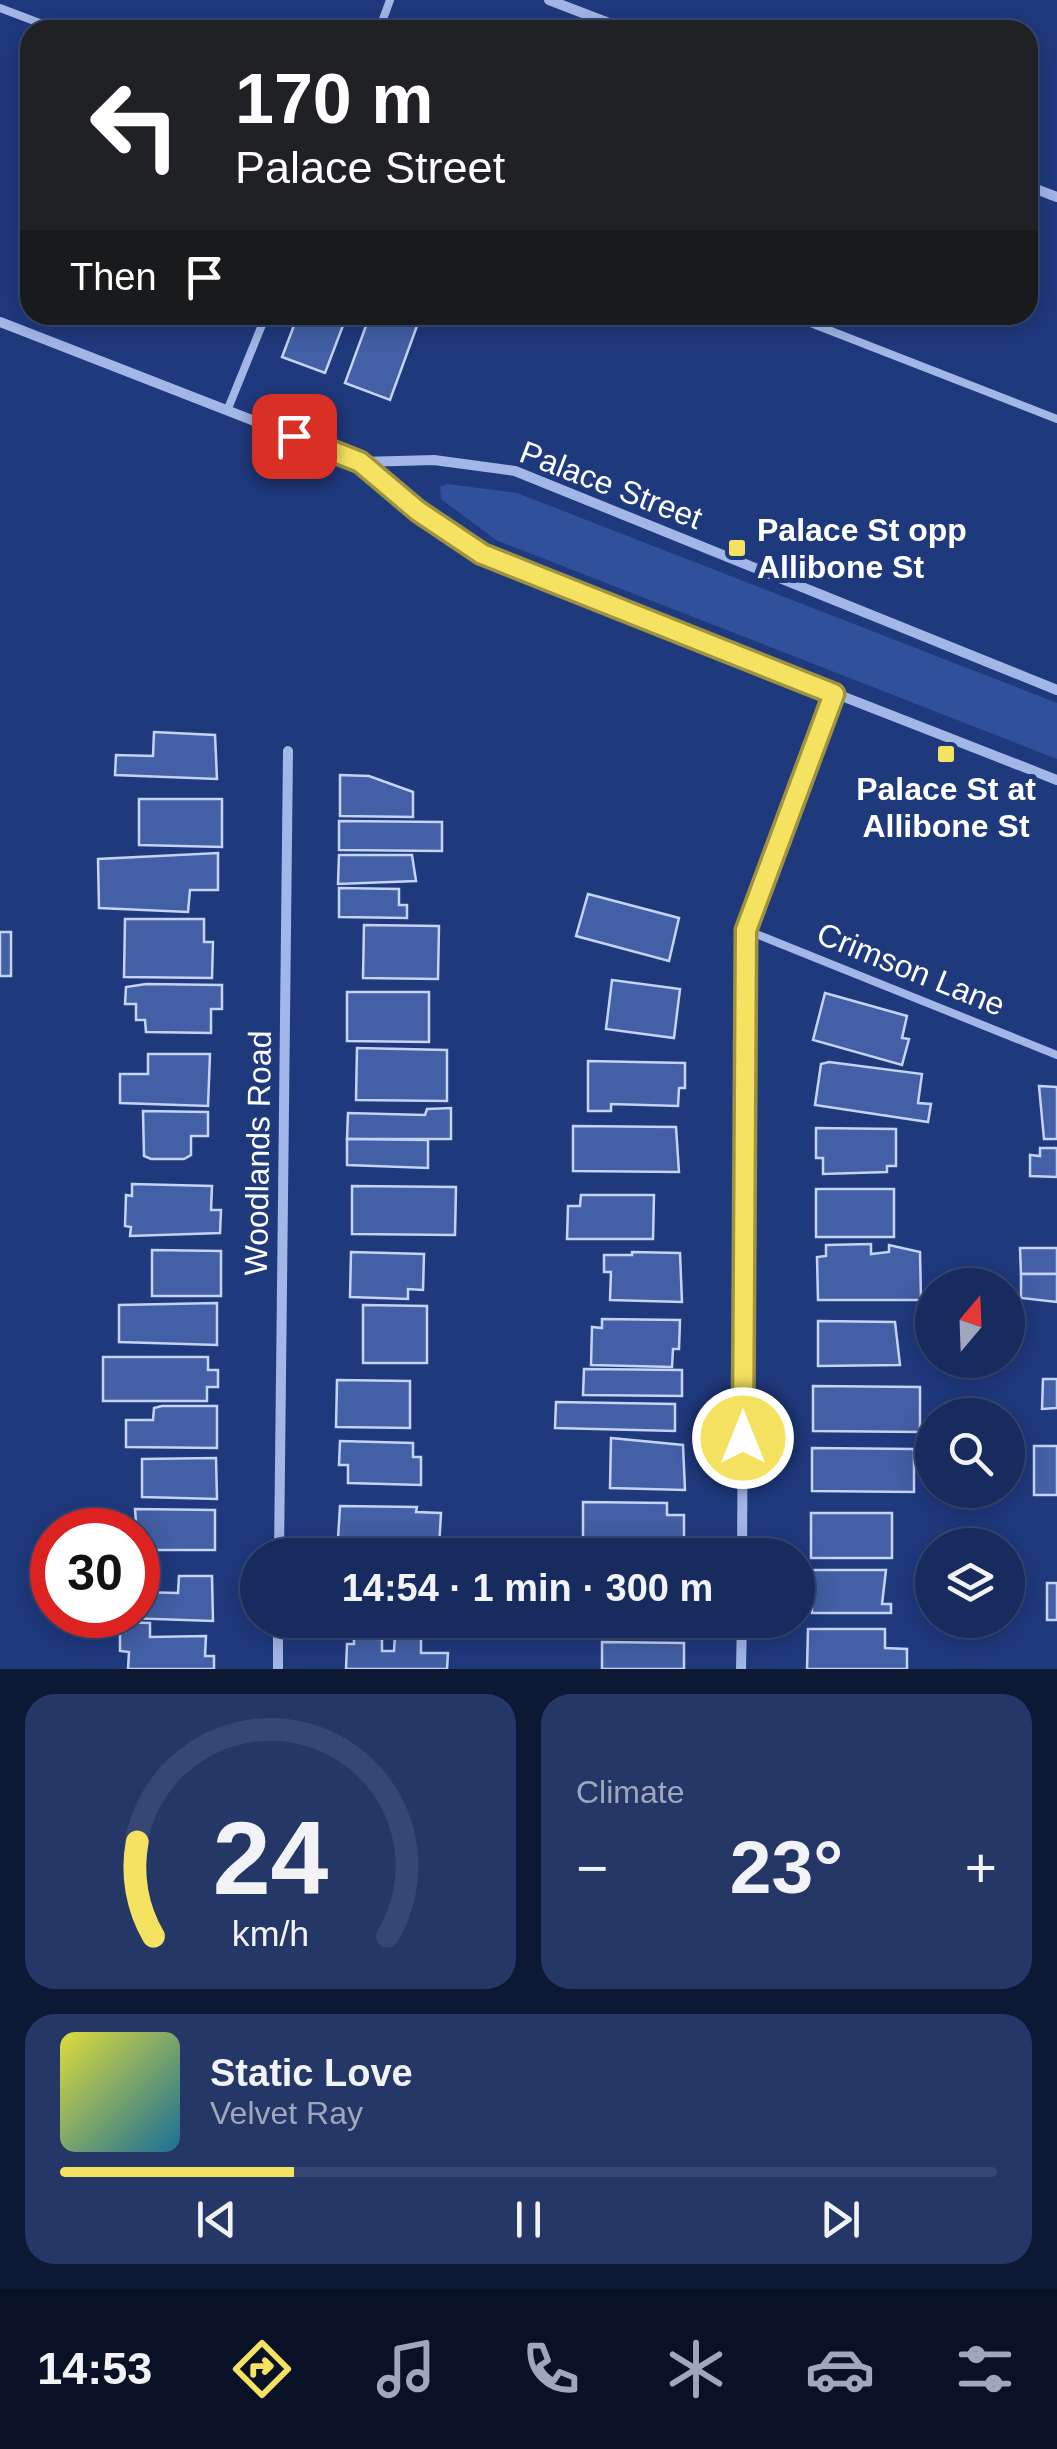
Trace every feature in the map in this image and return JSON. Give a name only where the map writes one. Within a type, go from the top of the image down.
[{"type":"street","points":[[549,0],[600,20]]},
{"type":"street","name":"Palace Street","points":[[0,322],[360,462],[418,511],[482,554],[1057,780]]},
{"type":"street","name":"Palace Street","points":[[360,462],[434,460],[515,471],[1057,690]]},
{"type":"street","points":[[742,1538],[746,930],[834,694]]},
{"type":"street","name":"Woodlands Road","points":[[279,1538],[288,752]]},
{"type":"street","points":[[278,1638],[278,1669]]},
{"type":"street","points":[[742,1638],[742,1669]]},
{"type":"lane","points":[[0,8],[32,20]]},
{"type":"lane","points":[[228,411],[262,325]]},
{"type":"lane","points":[[815,325],[1057,420]]},
{"type":"lane","name":"Crimson Lane","points":[[746,930],[1057,1055]]},
{"type":"shaded area","points":[[447,484],[517,493],[1057,703],[1057,759],[496,540],[441,499],[440,487]]},
{"type":"building","points":[[294,325],[343,325],[325,373],[282,357]]},
{"type":"building","points":[[366,325],[417,325],[390,400],[345,383]]},
{"type":"building","points":[[154,732],[215,735],[217,779],[115,775],[116,755],[153,756]]},
{"type":"building","points":[[340,775],[369,776],[413,792],[413,817],[340,816]]},
{"type":"building","points":[[139,799],[222,799],[222,847],[139,845]]},
{"type":"building","points":[[339,821],[442,822],[442,851],[339,850]]},
{"type":"building","points":[[218,853],[218,890],[190,890],[188,912],[99,908],[98,859]]},
{"type":"building","points":[[339,855],[412,855],[416,881],[338,884]]},
{"type":"building","points":[[339,888],[399,889],[399,905],[407,905],[407,918],[339,917]]},
{"type":"building","points":[[588,894],[679,918],[669,961],[576,936]]},
{"type":"building","points":[[125,919],[204,919],[204,942],[213,942],[212,978],[124,977]]},
{"type":"building","points":[[364,925],[439,926],[438,979],[363,978]]},
{"type":"building","points":[[0,932],[11,932],[11,976],[0,976]]},
{"type":"building","points":[[612,980],[680,989],[674,1038],[606,1029]]},
{"type":"building","points":[[222,985],[222,1009],[211,1009],[211,1033],[146,1032],[145,1020],[136,1020],[136,1004],[125,1004],[126,987]]},
{"type":"building","points":[[347,992],[429,992],[429,1042],[347,1041]]},
{"type":"building","points":[[825,993],[907,1016],[902,1038],[909,1039],[902,1065],[813,1040]]},
{"type":"building","points":[[357,1048],[447,1050],[447,1101],[356,1100]]},
{"type":"building","points":[[148,1054],[210,1054],[208,1106],[120,1103],[120,1074],[148,1074]]},
{"type":"building","points":[[588,1061],[685,1063],[685,1088],[679,1088],[678,1106],[611,1104],[611,1111],[588,1111]]},
{"type":"building","points":[[821,1064],[922,1074],[918,1103],[931,1104],[928,1122],[815,1105]]},
{"type":"building","points":[[1039,1086],[1057,1087],[1057,1139],[1044,1139]]},
{"type":"building","points":[[451,1108],[451,1139],[347,1139],[348,1113],[425,1115],[427,1109]]},
{"type":"building","points":[[143,1111],[208,1112],[208,1136],[191,1136],[191,1155],[184,1159],[151,1159],[144,1156]]},
{"type":"building","points":[[573,1126],[676,1127],[679,1172],[573,1171]]},
{"type":"building","points":[[816,1128],[896,1129],[896,1166],[887,1166],[887,1172],[823,1174],[823,1158],[816,1158]]},
{"type":"building","points":[[347,1139],[428,1140],[428,1168],[347,1165]]},
{"type":"building","points":[[1040,1148],[1057,1148],[1057,1177],[1030,1176],[1030,1155],[1040,1156]]},
{"type":"building","points":[[132,1184],[212,1186],[211,1210],[221,1210],[220,1233],[130,1236],[131,1227],[125,1226],[126,1195],[132,1196]]},
{"type":"building","points":[[352,1186],[456,1187],[455,1235],[352,1234]]},
{"type":"building","points":[[816,1189],[894,1189],[894,1237],[816,1237]]},
{"type":"building","points":[[581,1195],[654,1195],[653,1239],[567,1239],[568,1206],[580,1206]]},
{"type":"building","points":[[871,1244],[871,1254],[889,1252],[889,1245],[920,1252],[920,1268],[915,1268],[915,1300],[818,1300],[817,1257],[826,1256],[826,1245]]},
{"type":"building","points":[[1020,1248],[1057,1248],[1057,1274],[1025,1274],[1025,1268],[1021,1268]]},
{"type":"building","points":[[152,1250],[221,1251],[221,1296],[152,1296]]},
{"type":"building","points":[[351,1252],[424,1254],[423,1290],[408,1289],[408,1299],[350,1297]]},
{"type":"building","points":[[680,1253],[682,1302],[610,1300],[611,1272],[604,1272],[604,1255]]},
{"type":"building","points":[[1025,1274],[1057,1274],[1057,1302],[1025,1298]]},
{"type":"building","points":[[217,1303],[217,1345],[119,1342],[119,1305]]},
{"type":"building","points":[[363,1305],[427,1306],[427,1363],[363,1363]]},
{"type":"building","points":[[602,1319],[680,1320],[679,1349],[673,1349],[672,1367],[591,1365],[592,1327],[602,1328]]},
{"type":"building","points":[[818,1321],[895,1322],[900,1365],[818,1366]]},
{"type":"building","points":[[103,1357],[208,1357],[208,1370],[218,1370],[218,1387],[207,1387],[207,1401],[103,1401]]},
{"type":"building","points":[[584,1369],[682,1370],[682,1396],[583,1395]]},
{"type":"building","points":[[1043,1379],[1057,1379],[1057,1408],[1042,1409]]},
{"type":"building","points":[[337,1380],[410,1381],[410,1428],[336,1427]]},
{"type":"building","points":[[813,1386],[920,1387],[920,1398],[915,1398],[915,1432],[813,1431]]},
{"type":"building","points":[[556,1402],[675,1404],[675,1431],[555,1428]]},
{"type":"building","points":[[217,1406],[217,1448],[126,1447],[126,1420],[153,1420],[154,1408]]},
{"type":"building","points":[[611,1438],[683,1445],[685,1490],[610,1488]]},
{"type":"building","points":[[340,1441],[413,1443],[413,1457],[421,1457],[421,1485],[348,1483],[348,1465],[339,1465]]},
{"type":"building","points":[[1034,1446],[1057,1446],[1057,1495],[1034,1495]]},
{"type":"building","points":[[812,1448],[914,1449],[914,1492],[812,1491]]},
{"type":"building","points":[[216,1458],[217,1499],[142,1497],[142,1459]]},
{"type":"building","points":[[583,1502],[667,1503],[667,1515],[684,1515],[684,1538],[583,1537]]},
{"type":"building","points":[[340,1506],[417,1507],[416,1512],[441,1513],[440,1538],[338,1538]]},
{"type":"building","points":[[160,1509],[215,1510],[215,1550],[160,1550]]},
{"type":"building","points":[[811,1513],[892,1513],[892,1558],[815,1558],[815,1538],[811,1538]]},
{"type":"building","points":[[815,1570],[886,1570],[882,1604],[891,1604],[891,1613],[815,1613]]},
{"type":"building","points":[[179,1576],[212,1576],[213,1621],[160,1619],[160,1593],[178,1593]]},
{"type":"building","points":[[1047,1583],[1057,1583],[1057,1620],[1047,1620]]},
{"type":"building","points":[[815,1629],[885,1629],[885,1648],[907,1649],[907,1669],[807,1669],[808,1638],[815,1638]]},
{"type":"building","points":[[206,1636],[205,1656],[214,1656],[214,1669],[128,1669],[129,1652],[120,1651],[120,1638]]},
{"type":"building","points":[[354,1638],[382,1639],[382,1651],[394,1651],[395,1638],[421,1638],[421,1653],[448,1653],[447,1669],[346,1669],[347,1644],[354,1644]]},
{"type":"building","points":[[602,1642],[684,1643],[684,1669],[602,1669]]},
{"type":"place","name":"Palace St opp Allibone St","points":[[737,548]]},
{"type":"place","name":"Palace St at Allibone St","points":[[946,754]]},
{"type":"route","points":[[294,436],[360,462],[418,511],[482,554],[834,694],[746,930],[743,1438]]}]
